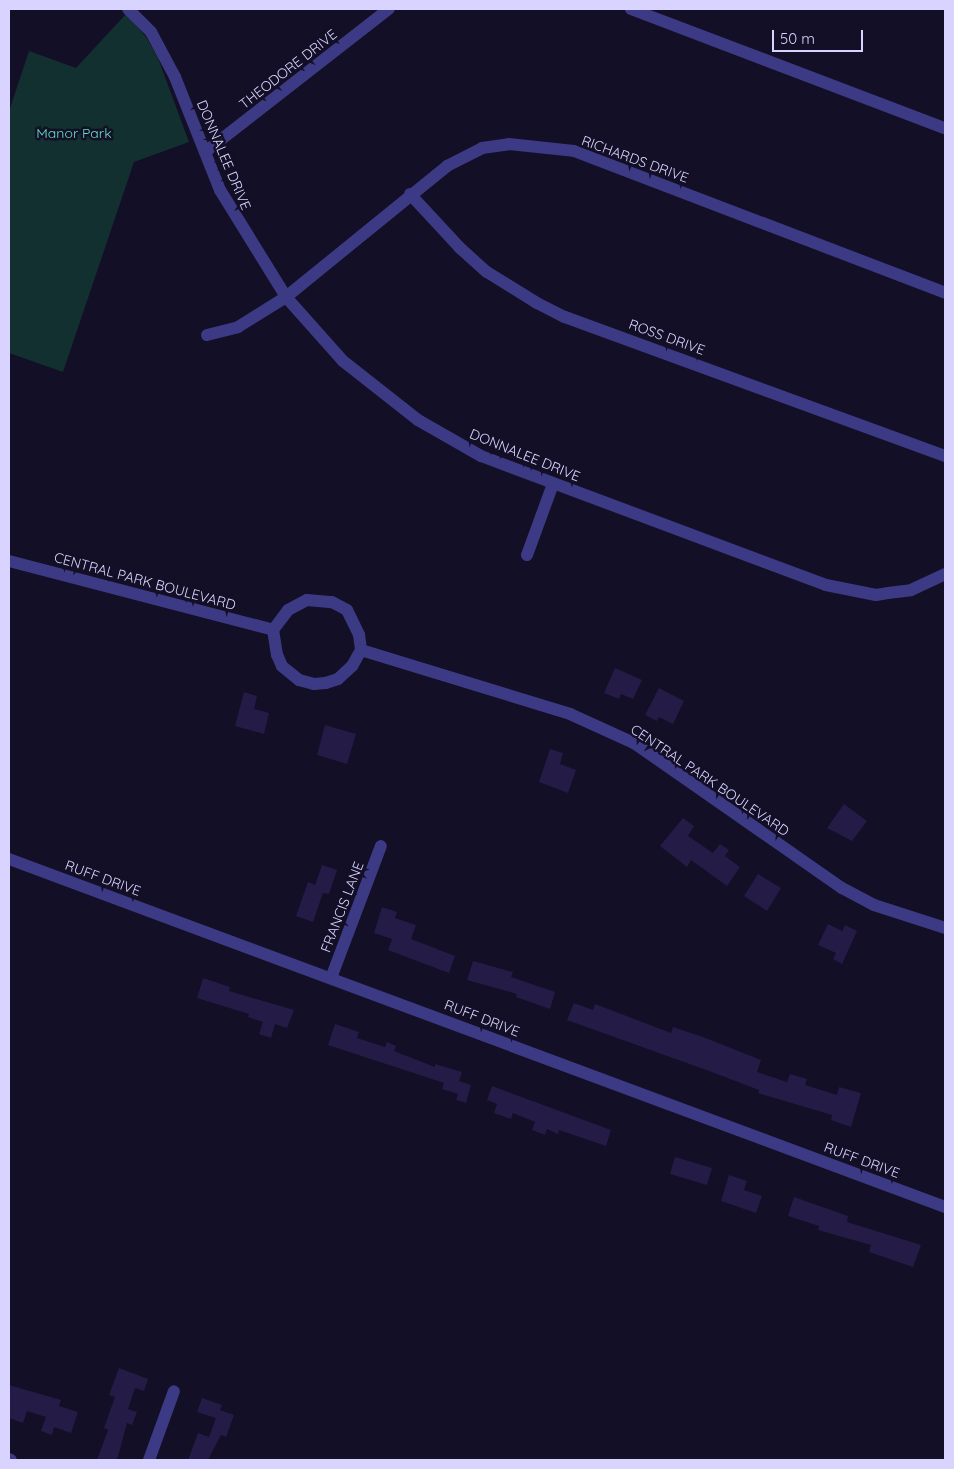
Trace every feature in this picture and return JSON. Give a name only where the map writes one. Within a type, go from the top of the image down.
[{"type":"street","name":"DONNALEE DRIVE","points":[[128,9],[151,32],[175,77],[204,152],[236,221],[286,297],[343,361],[418,420],[482,456],[826,585],[876,594],[911,590],[943,580]]},
{"type":"street","name":"THEODORE DRIVE","points":[[204,152],[389,9]]},
{"type":"street","points":[[631,9],[945,128]]},
{"type":"street","name":"RICHARDS DRIVE","points":[[207,335],[238,327],[286,297],[410,194],[447,166],[482,148],[509,144],[574,152],[945,293]]},
{"type":"street","name":"ROSS DRIVE","points":[[410,194],[460,248],[487,272],[544,306],[945,456]]},
{"type":"street","points":[[527,555],[553,484]]},
{"type":"street","name":"CENTRAL PARK BOULEVARD","points":[[9,561],[273,630]]},
{"type":"street","points":[[307,600],[332,602],[347,610],[354,621],[361,650],[352,666],[338,679],[314,684],[299,680],[282,666],[276,656],[273,630],[288,610],[307,600]]},
{"type":"street","name":"CENTRAL PARK BOULEVARD","points":[[361,650],[570,714],[634,743],[842,888],[874,905],[945,928]]},
{"type":"street","name":"FRANCIS LANE","points":[[331,978],[381,846]]},
{"type":"street","name":"RUFF DRIVE","points":[[9,858],[945,1207]]},
{"type":"street","points":[[149,1460],[174,1391]]},
{"type":"green space","name":"Manor Park","points":[[126,14],[146,37],[158,58],[189,142],[134,162],[63,372],[9,353],[9,111],[29,51],[76,68]]},
{"type":"building","points":[[615,668],[642,680],[633,699],[621,694],[619,699],[604,693]]},
{"type":"building","points":[[659,688],[684,701],[673,724],[659,717],[657,721],[645,715]]},
{"type":"building","points":[[244,692],[257,696],[254,709],[269,713],[264,734],[235,726]]},
{"type":"building","points":[[325,725],[356,734],[347,764],[317,755]]},
{"type":"building","points":[[550,749],[563,753],[560,764],[576,770],[568,793],[539,782]]},
{"type":"building","points":[[844,804],[867,821],[852,841],[827,828]]},
{"type":"building","points":[[683,818],[694,826],[688,836],[713,853],[720,844],[729,850],[725,856],[740,867],[727,886],[691,860],[687,867],[660,846]]},
{"type":"building","points":[[322,865],[337,870],[329,894],[323,893],[313,922],[296,916],[308,882],[315,885]]},
{"type":"building","points":[[758,874],[781,888],[767,911],[744,896]]},
{"type":"building","points":[[382,907],[397,912],[395,918],[416,925],[411,939],[455,956],[449,973],[388,950],[392,939],[374,933]]},
{"type":"building","points":[[828,924],[842,931],[845,925],[857,931],[842,964],[833,959],[836,953],[818,945]]},
{"type":"building","points":[[473,961],[513,972],[511,977],[555,992],[550,1009],[516,997],[517,994],[467,980]]},
{"type":"building","points":[[203,978],[230,987],[229,991],[294,1010],[287,1028],[275,1024],[271,1038],[259,1034],[263,1022],[248,1017],[249,1014],[197,998]]},
{"type":"building","points":[[574,1003],[593,1010],[595,1004],[671,1033],[673,1027],[703,1037],[761,1060],[757,1072],[787,1082],[790,1074],[807,1079],[805,1085],[837,1095],[839,1087],[861,1093],[851,1127],[831,1120],[832,1115],[758,1093],[759,1090],[567,1020]]},
{"type":"building","points":[[335,1024],[359,1032],[357,1038],[385,1047],[387,1042],[396,1046],[394,1051],[435,1067],[435,1064],[462,1072],[459,1081],[471,1085],[466,1103],[456,1100],[458,1094],[442,1089],[444,1083],[328,1045]]},
{"type":"building","points":[[492,1086],[611,1130],[606,1146],[559,1130],[558,1134],[547,1129],[545,1135],[532,1130],[535,1122],[513,1113],[511,1119],[494,1113],[497,1104],[487,1100]]},
{"type":"building","points":[[675,1157],[712,1168],[707,1185],[670,1174]]},
{"type":"building","points":[[729,1175],[747,1181],[744,1190],[762,1196],[756,1213],[721,1201]]},
{"type":"building","points":[[794,1197],[848,1216],[847,1222],[921,1245],[913,1267],[869,1252],[871,1245],[818,1230],[819,1226],[788,1216]]},
{"type":"building","points":[[119,1368],[148,1379],[144,1391],[135,1388],[128,1409],[137,1412],[132,1425],[127,1423],[117,1460],[97,1460],[108,1430],[104,1428],[115,1397],[109,1395]]},
{"type":"building","points":[[9,1385],[61,1400],[59,1406],[78,1412],[71,1433],[54,1427],[52,1435],[41,1431],[46,1417],[27,1411],[23,1423],[9,1418]]},
{"type":"building","points":[[202,1398],[222,1405],[220,1410],[234,1415],[226,1437],[221,1435],[208,1460],[188,1460],[198,1433],[209,1437],[216,1418],[197,1412]]}]
